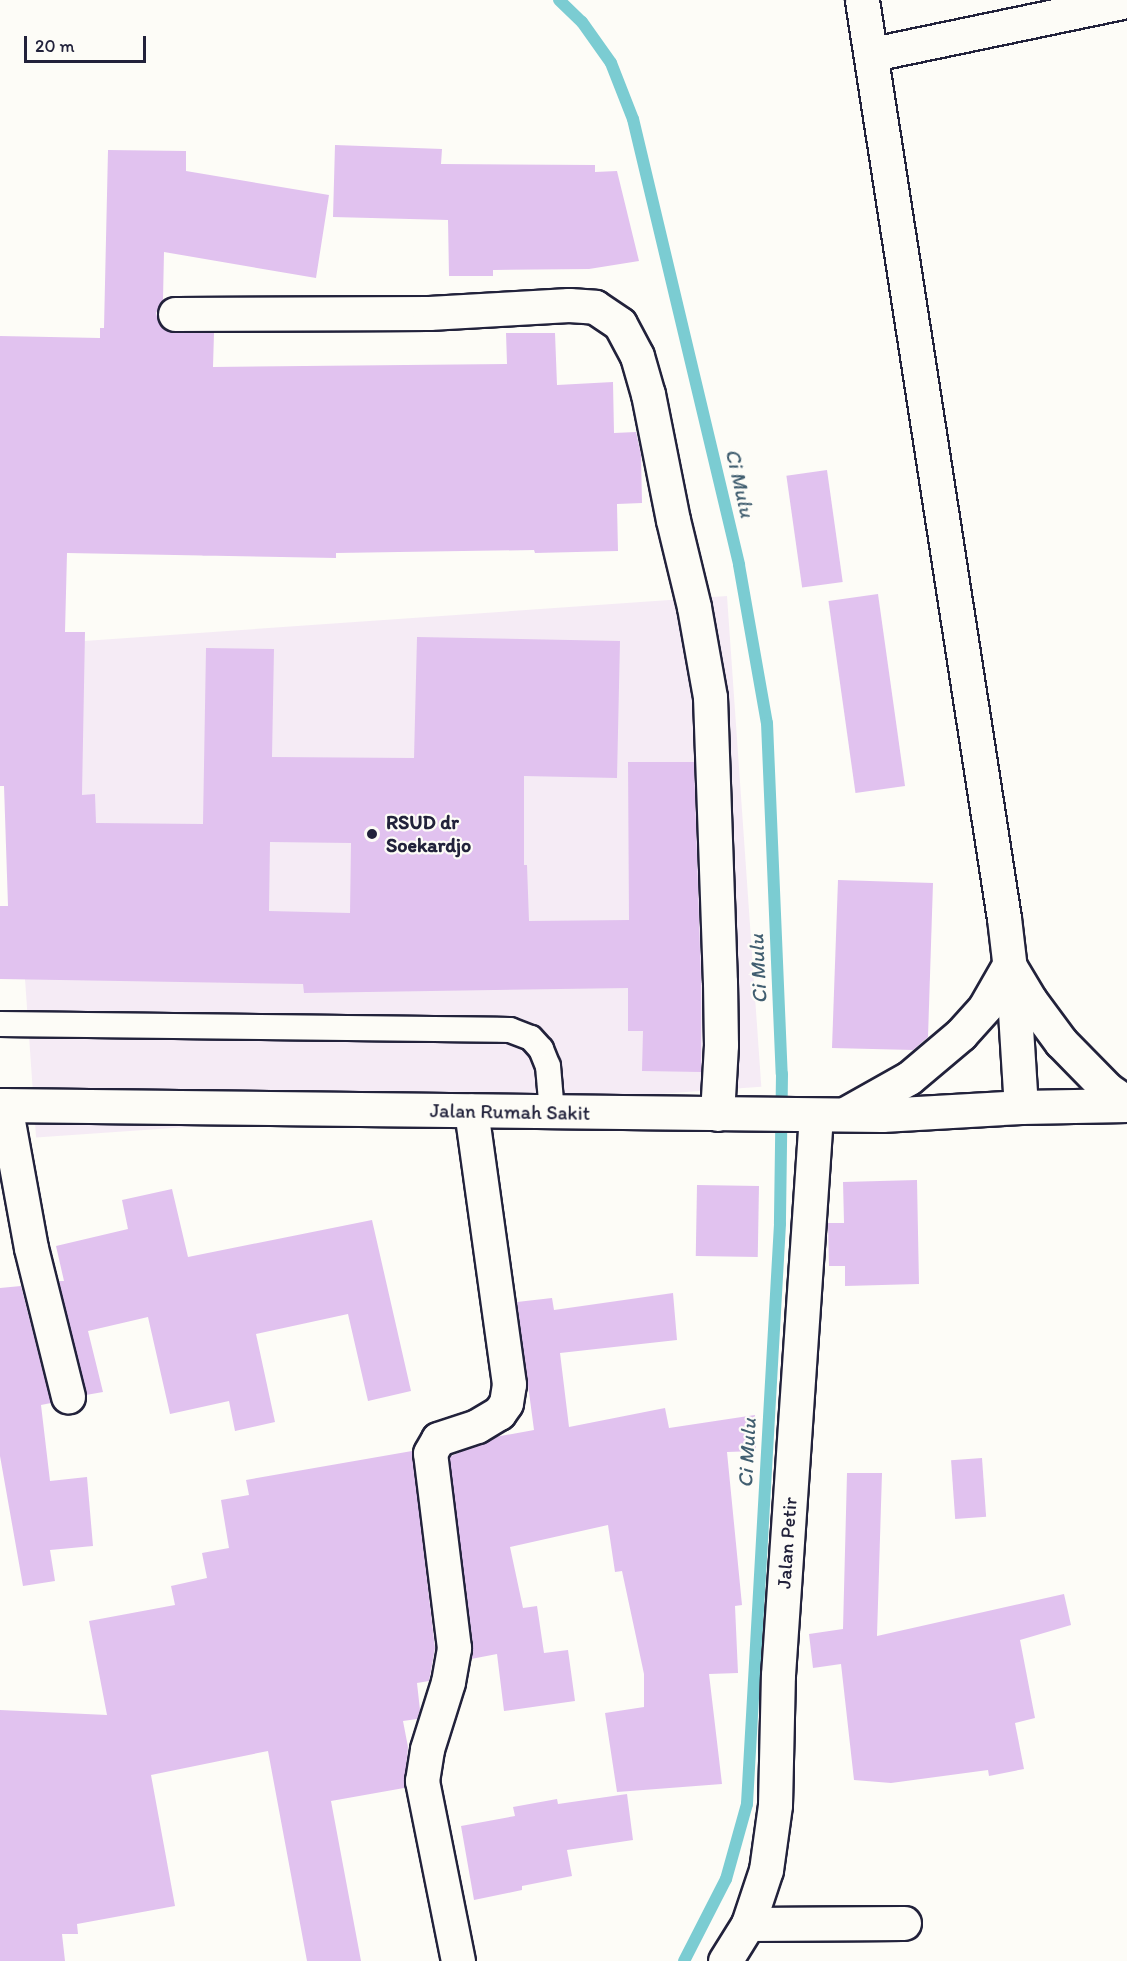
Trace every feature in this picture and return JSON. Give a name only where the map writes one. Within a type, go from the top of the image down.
[{"type":"street","points":[[862,0],[873,54],[1009,965],[1020,1107]]},
{"type":"street","points":[[873,54],[1127,1]]},
{"type":"street","points":[[175,314],[429,313],[576,305],[595,307],[620,324],[637,356],[648,394],[673,520],[696,618],[710,698],[720,982],[721,1114]]},
{"type":"street","points":[[1009,965],[1030,1000],[1061,1042],[1107,1089],[1127,1104]]},
{"type":"street","points":[[821,1115],[909,1078],[961,1034],[986,1007],[1009,965]]},
{"type":"street","name":"Jalan Rumah Sakit","points":[[3,1105],[882,1116],[1020,1107],[1127,1104]]},
{"type":"street","points":[[3,1105],[32,1248],[68,1396]]},
{"type":"street","points":[[458,1961],[422,1781],[427,1749],[448,1682],[454,1648],[430,1453],[436,1440],[477,1426],[499,1413],[506,1403],[509,1384],[471,1111]]},
{"type":"street","name":"Jalan Petir","points":[[725,1961],[748,1924],[766,1870],[775,1804],[778,1675],[821,1115]]},
{"type":"street","points":[[748,1924],[904,1923]]},
{"type":"lane","points":[[0,1024],[510,1030],[531,1038],[541,1049],[548,1066],[552,1113]]},
{"type":"shaded area","name":"RSUD dr Soekardjo","points":[[727,596],[761,1087],[36,1138],[2,647]]},
{"type":"building","points":[[335,145],[442,149],[441,164],[595,165],[595,172],[617,171],[639,261],[589,269],[493,270],[493,276],[449,276],[448,220],[333,217]]},
{"type":"building","points":[[108,150],[186,151],[186,171],[329,195],[316,278],[164,252],[163,300],[156,313],[159,323],[163,329],[174,333],[214,333],[213,367],[507,364],[506,333],[555,333],[557,385],[613,382],[614,433],[636,432],[641,455],[642,503],[617,504],[618,551],[336,553],[336,558],[67,553],[65,632],[85,632],[82,795],[95,794],[96,823],[203,824],[206,648],[274,649],[272,757],[414,758],[417,637],[620,641],[617,778],[524,776],[524,865],[527,865],[529,921],[629,920],[628,762],[694,762],[701,982],[701,1072],[642,1071],[643,1031],[628,1031],[628,988],[304,993],[303,984],[0,979],[0,906],[8,906],[4,786],[0,786],[0,336],[100,338],[100,328],[104,328]],"holes":[[[270,842],[351,843],[350,913],[269,911]]]},
{"type":"building","points":[[827,470],[843,582],[802,588],[786,476]]},
{"type":"building","points":[[878,594],[905,786],[855,793],[828,601]]},
{"type":"building","points":[[838,880],[933,883],[928,1037],[913,1050],[832,1048]]},
{"type":"building","points":[[917,1180],[919,1284],[845,1286],[845,1266],[829,1266],[828,1223],[844,1223],[843,1182]]},
{"type":"building","points":[[697,1185],[759,1186],[758,1257],[696,1256]]},
{"type":"building","points":[[172,1189],[188,1257],[372,1220],[411,1391],[368,1401],[348,1314],[256,1334],[275,1422],[235,1431],[229,1401],[170,1414],[148,1317],[88,1331],[103,1392],[86,1395],[59,1281],[64,1281],[56,1246],[128,1229],[122,1200]]},
{"type":"building","points":[[21,1286],[51,1403],[41,1405],[50,1481],[87,1477],[93,1546],[50,1550],[55,1581],[23,1586],[0,1456],[0,1288]]},
{"type":"building","points":[[673,1293],[677,1340],[560,1353],[569,1427],[665,1408],[669,1428],[755,1415],[756,1451],[727,1452],[742,1605],[735,1606],[738,1673],[709,1674],[722,1784],[617,1792],[605,1713],[644,1707],[644,1674],[622,1571],[615,1572],[608,1525],[510,1547],[523,1608],[537,1606],[544,1653],[568,1650],[575,1701],[504,1711],[497,1654],[471,1659],[473,1646],[449,1457],[495,1437],[534,1430],[517,1302],[552,1298],[554,1310]]},
{"type":"building","points":[[412,1451],[435,1648],[429,1681],[417,1683],[420,1710],[417,1719],[403,1721],[408,1747],[404,1788],[331,1801],[361,1961],[307,1961],[268,1751],[151,1775],[175,1906],[77,1924],[78,1934],[62,1934],[65,1961],[0,1961],[0,1710],[107,1715],[89,1621],[175,1605],[171,1586],[207,1578],[202,1553],[229,1548],[221,1500],[249,1495],[246,1480]]},
{"type":"building","points":[[982,1458],[986,1517],[955,1519],[951,1460]]},
{"type":"building","points":[[847,1473],[882,1473],[877,1636],[1064,1594],[1071,1625],[1020,1640],[1035,1718],[1015,1723],[1024,1769],[989,1776],[988,1770],[891,1783],[854,1780],[841,1664],[813,1668],[809,1634],[843,1629]]},
{"type":"building","points":[[627,1794],[633,1840],[567,1850],[572,1876],[522,1886],[522,1890],[474,1900],[461,1826],[515,1816],[513,1807],[557,1799],[558,1804]]},
{"type":"waterway","name":"Ci Mulu","points":[[559,0],[582,22],[611,63],[633,119],[739,565],[767,723],[782,1074],[780,1224],[747,1804],[726,1879],[684,1961]]},
{"type":"place","name":"RSUD dr Soekardjo","points":[[372,834]]}]
